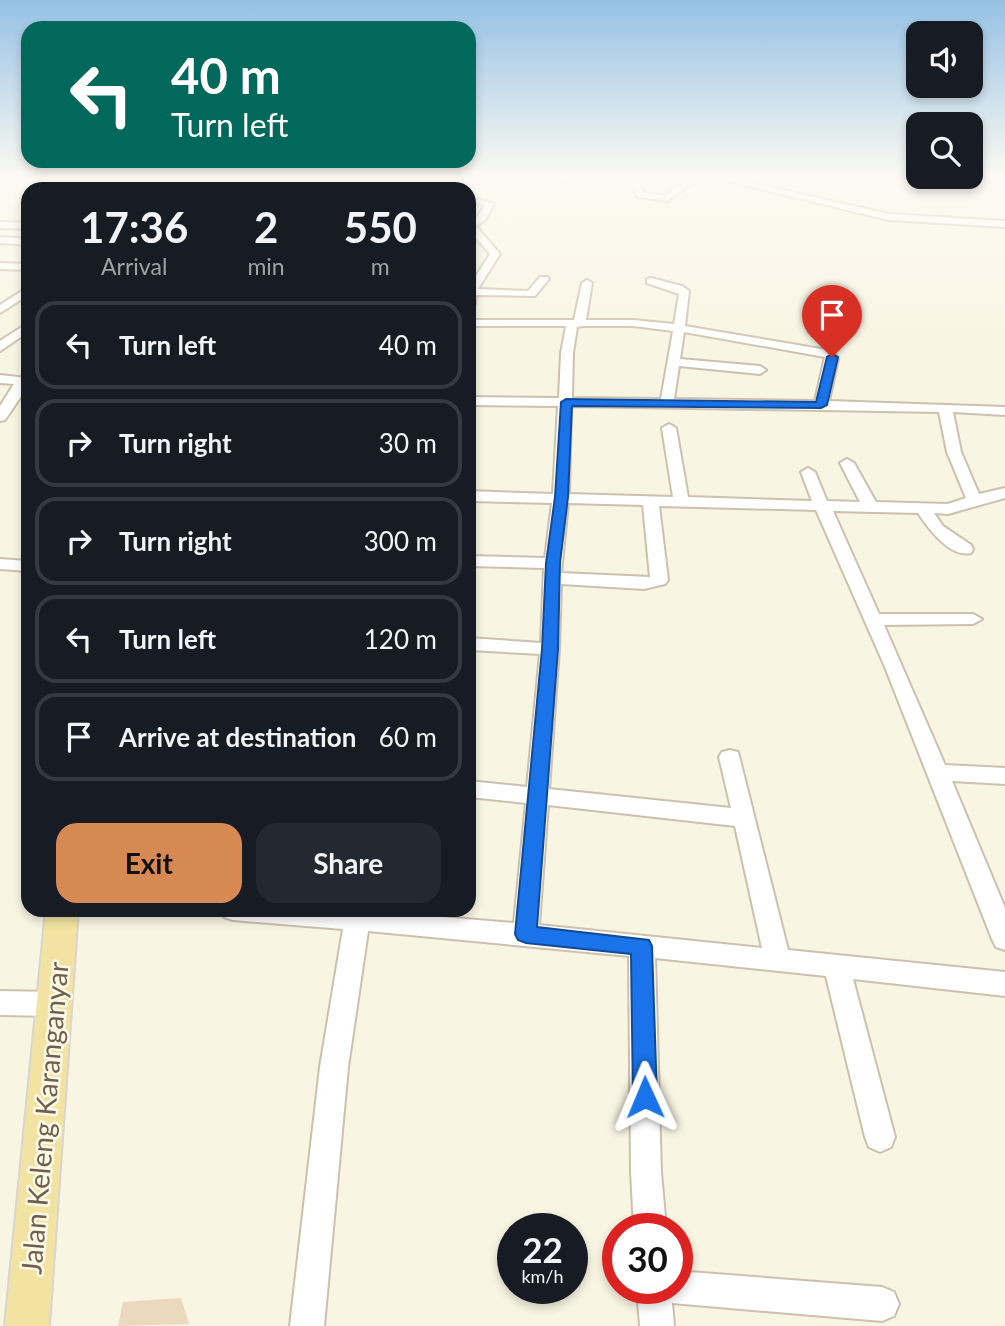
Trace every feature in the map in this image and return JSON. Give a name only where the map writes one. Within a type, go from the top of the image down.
[{"type":"main road","name":"Jalan Keleng Karanganyar","points":[[27,1326],[61,917]]},
{"type":"street","points":[[476,284],[495,254],[480,238]]},
{"type":"street","points":[[0,240],[21,242]]},
{"type":"street","points":[[0,265],[21,266]]},
{"type":"street","points":[[476,292],[531,295],[544,279]]},
{"type":"street","points":[[651,281],[678,288],[685,293],[667,403]]},
{"type":"street","points":[[526,934],[550,649],[553,570],[562,497],[567,353],[587,283]]},
{"type":"street","points":[[0,310],[21,295]]},
{"type":"street","points":[[0,310],[14,312]]},
{"type":"street","points":[[476,323],[633,323],[679,328],[830,354],[832,359],[821,405]]},
{"type":"street","points":[[0,347],[21,331]]},
{"type":"street","points":[[673,362],[761,370]]},
{"type":"street","points":[[0,379],[21,381]]},
{"type":"street","points":[[0,417],[21,388]]},
{"type":"street","points":[[476,401],[821,405],[1005,411]]},
{"type":"street","points":[[945,408],[954,452],[974,500]]},
{"type":"street","points":[[669,428],[681,500]]},
{"type":"street","points":[[847,463],[871,508]]},
{"type":"street","points":[[808,472],[853,579],[875,620],[1005,939]]},
{"type":"street","points":[[476,496],[948,509],[967,505],[989,494],[1005,493]]},
{"type":"street","points":[[476,562],[644,584],[659,580],[650,499]]},
{"type":"street","points":[[923,509],[937,529],[965,549]]},
{"type":"street","points":[[0,564],[21,566]]},
{"type":"street","points":[[875,620],[973,619]]},
{"type":"street","points":[[476,644],[550,649]]},
{"type":"street","points":[[730,757],[778,962]]},
{"type":"street","points":[[937,772],[1005,776]]},
{"type":"street","points":[[476,790],[743,818]]},
{"type":"street","points":[[312,917],[526,934],[1005,984]]},
{"type":"street","points":[[307,1326],[334,1067],[357,921]]},
{"type":"street","points":[[642,946],[649,1213]]},
{"type":"street","points":[[837,967],[880,1137]]},
{"type":"street","points":[[0,1003],[52,1004]]},
{"type":"street","points":[[693,1289],[882,1304]]},
{"type":"street","points":[[655,1304],[657,1326]]},
{"type":"building","points":[[181,1298],[189,1324],[118,1326],[123,1302]]},
{"type":"route","points":[[645,1097],[642,946],[526,934],[550,649],[553,563],[562,497],[566,402],[821,405],[832,357]]}]
